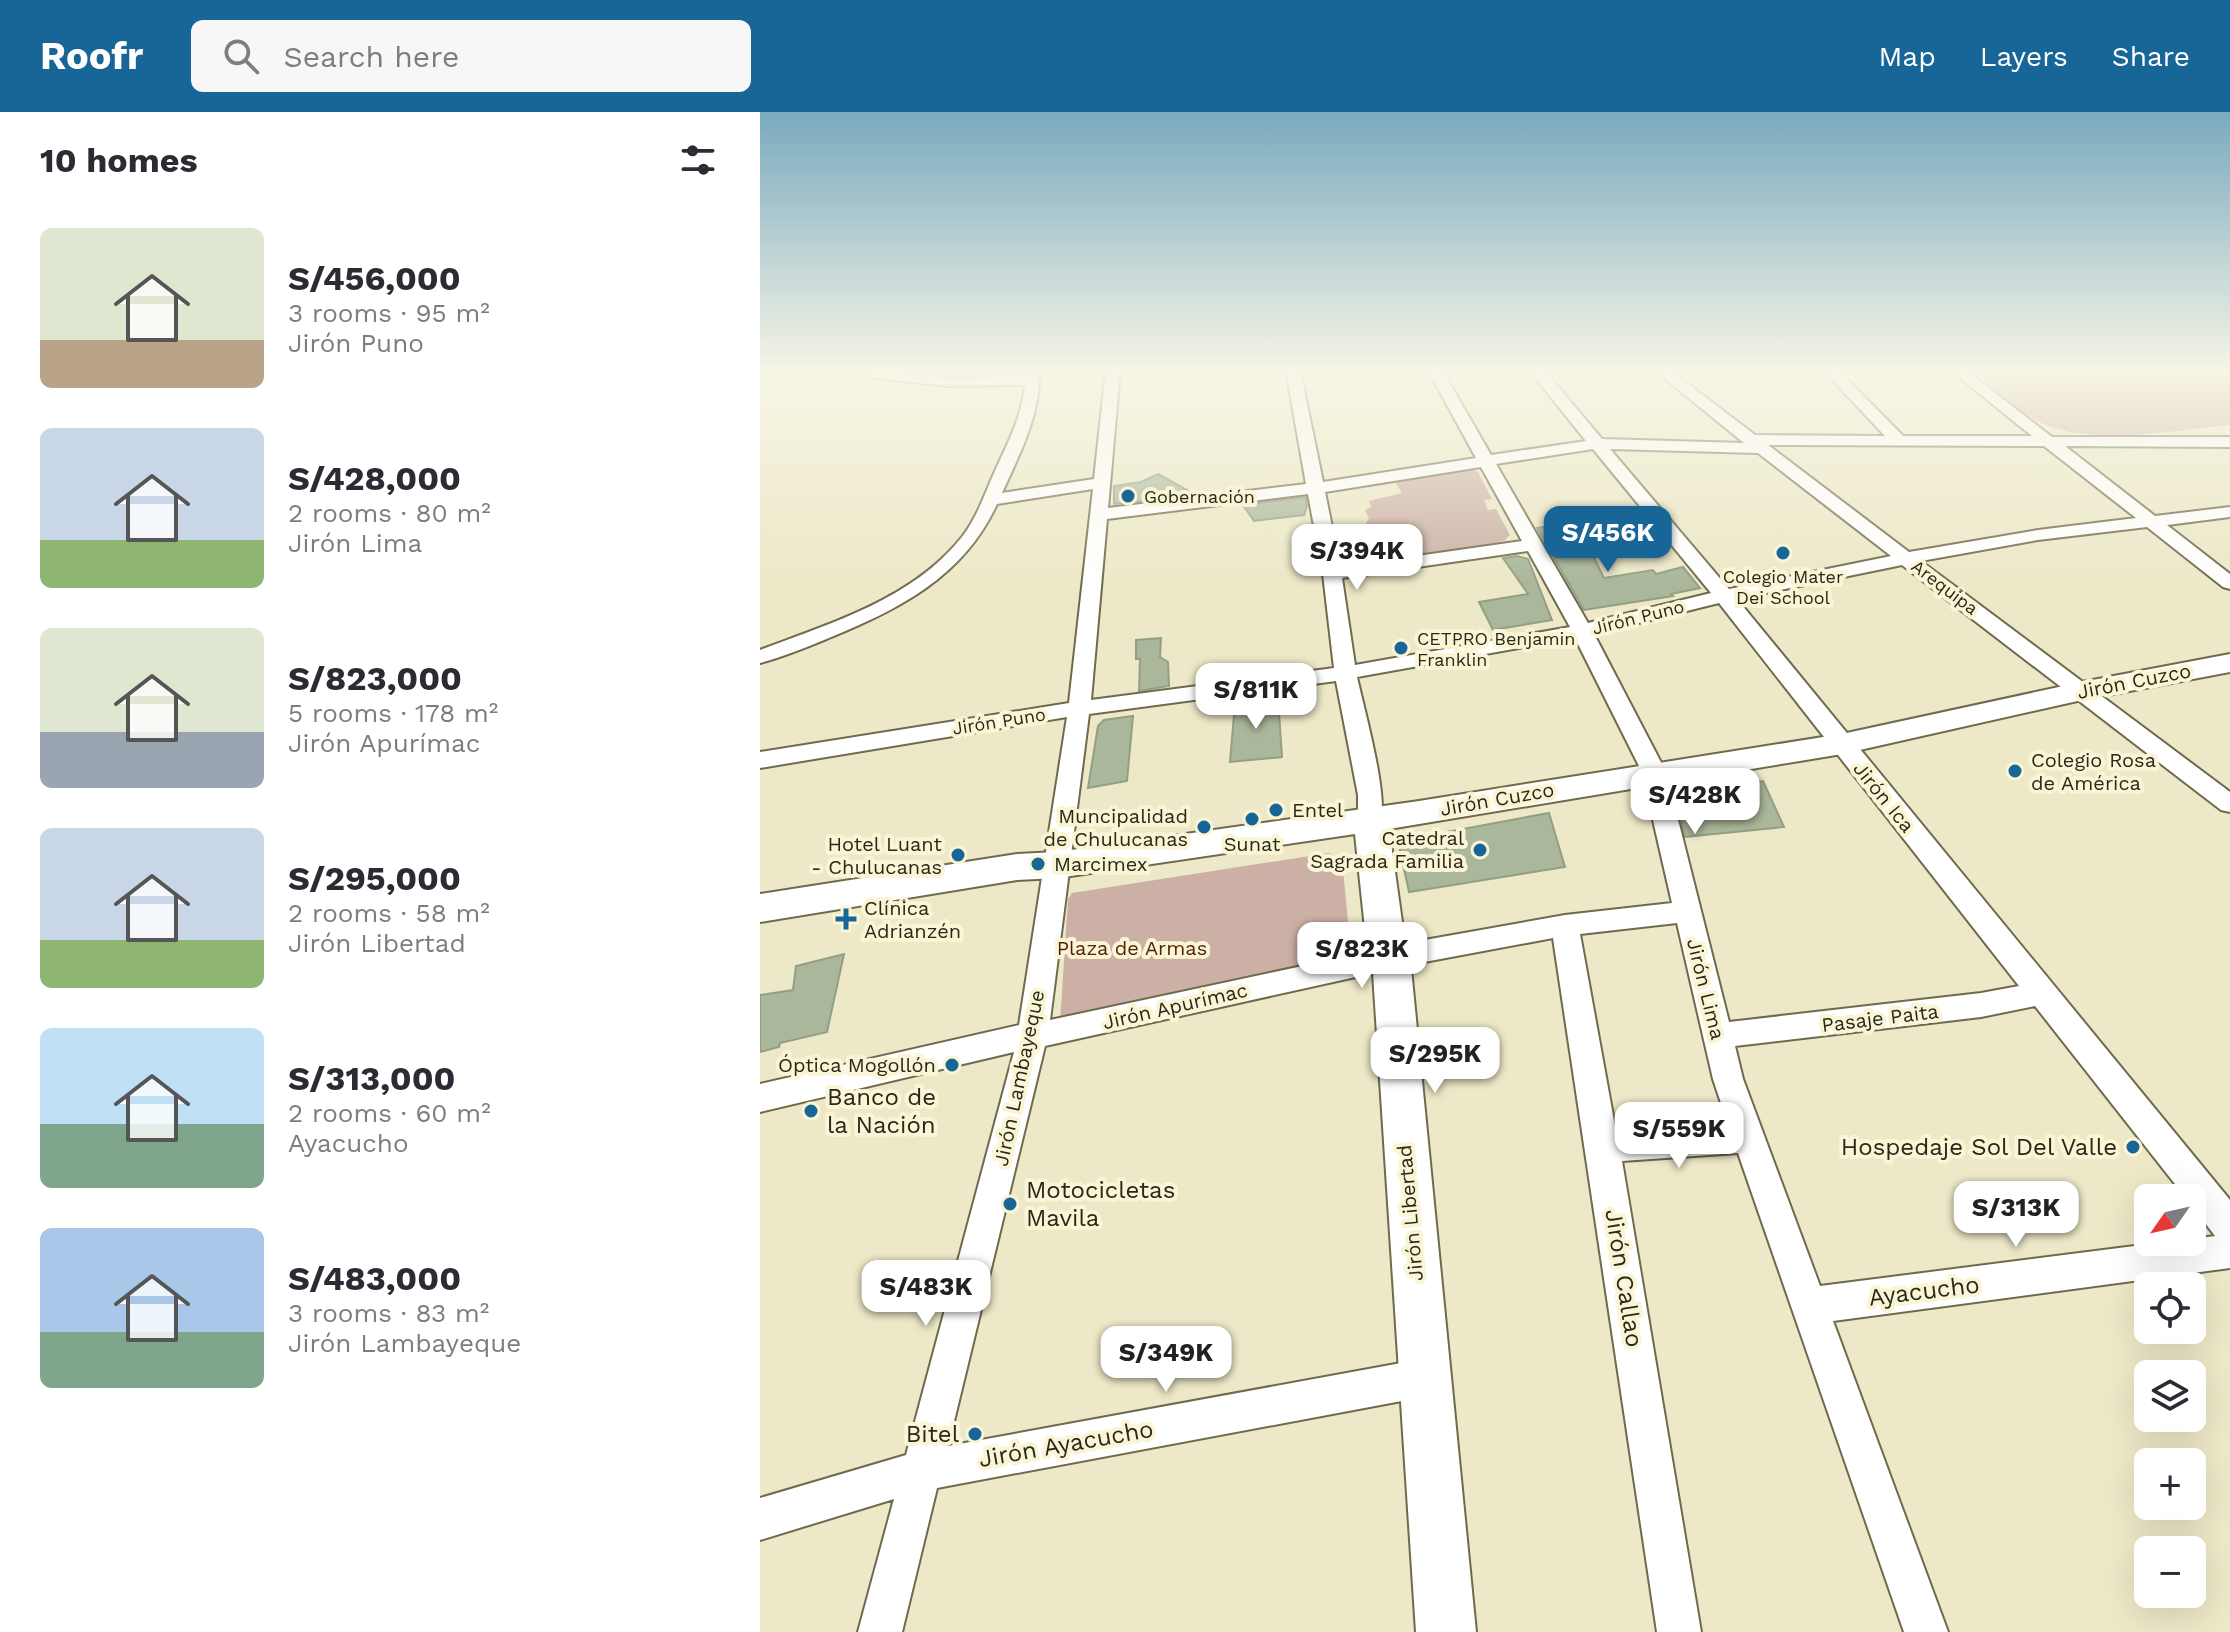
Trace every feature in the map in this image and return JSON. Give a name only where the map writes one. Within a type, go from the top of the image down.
[{"type":"street","points":[[760,657],[854,619],[925,580],[968,541],[990,500],[1015,441]]},
{"type":"street","name":"Jirón Lambayeque","points":[[880,1632],[1031,1037],[1079,708],[1105,441]]},
{"type":"street","name":"Jirón Libertad","points":[[1306,441],[1332,574],[1345,673],[1370,795],[1370,819],[1384,929],[1391,958],[1446,1632]]},
{"type":"street","name":"Jirón Lima","points":[[1475,441],[1582,631],[1654,772],[1728,1079],[1926,1632]]},
{"type":"street","name":"Jirón Ica","points":[[1593,441],[1724,596],[2230,1227]]},
{"type":"street","name":"Arequipa","points":[[1751,441],[2230,804]]},
{"type":"street","points":[[1097,515],[1315,488],[1595,444],[1842,441]]},
{"type":"street","points":[[2050,441],[2230,583]]},
{"type":"street","points":[[2133,441],[2230,442]]},
{"type":"street","points":[[990,500],[1101,483]]},
{"type":"street","name":"Jirón Puno","points":[[760,760],[1079,708],[1345,673],[1582,631],[1724,596],[1907,558],[2038,535],[2230,512]]},
{"type":"street","points":[[1332,574],[1531,545]]},
{"type":"street","name":"Jirón Cuzco","points":[[760,908],[1017,867],[1057,865],[1370,819],[1842,744],[2082,691],[2230,663]]},
{"type":"street","name":"Jirón Apurímac","points":[[760,1098],[996,1042],[1391,958],[1565,925],[1688,912]]},
{"type":"street","name":"Jirón Callao","points":[[1565,925],[1679,1632]]},
{"type":"street","name":"Pasaje Paita","points":[[1718,1036],[1981,1005],[2041,993]]},
{"type":"street","points":[[1603,1148],[1750,1137]]},
{"type":"street","name":"Ayacucho","points":[[1809,1306],[2230,1251]]},
{"type":"street","name":"Jirón Ayacucho","points":[[760,1519],[921,1471],[1423,1378]]},
{"type":"green space","points":[[1470,469],[1478,472],[1492,499],[1484,500],[1488,510],[1496,509],[1510,535],[1504,541],[1438,554],[1390,557],[1376,540],[1362,530],[1369,518],[1365,510],[1371,507],[1369,501],[1402,493],[1395,481]]},
{"type":"green space","name":"Plaza de Armas","points":[[1329,853],[1342,859],[1352,962],[1060,1023],[1068,899],[1072,893]]},
{"type":"building","points":[[1158,474],[1187,490],[1159,499],[1143,491],[1142,501],[1114,504],[1114,486],[1141,482]]},
{"type":"building","points":[[1306,497],[1304,515],[1254,521],[1243,505]]},
{"type":"building","points":[[1564,524],[1566,533],[1581,531],[1604,578],[1653,570],[1656,574],[1683,567],[1700,588],[1671,594],[1673,596],[1584,610],[1537,528]]},
{"type":"building","points":[[1517,556],[1528,559],[1552,620],[1493,630],[1479,602],[1528,594],[1503,558]]},
{"type":"building","points":[[1161,638],[1160,657],[1168,662],[1169,686],[1139,691],[1140,659],[1136,659],[1136,640]]},
{"type":"building","points":[[1278,698],[1282,757],[1230,762],[1235,703]]},
{"type":"building","points":[[1133,716],[1127,781],[1088,788],[1098,726],[1104,720]]},
{"type":"building","points":[[1763,781],[1784,827],[1685,837],[1675,793]]},
{"type":"building","name":"Catedral Sagrada Familia","points":[[1549,813],[1565,867],[1409,892],[1398,841]]},
{"type":"building","points":[[844,954],[827,1032],[780,1043],[779,1047],[760,1052],[760,995],[793,990],[796,966]]},
{"type":"place","name":"Gobernación","points":[[1128,496]]},
{"type":"place","name":"Colegio Mater Dei School","points":[[1783,553]]},
{"type":"place","name":"CETPRO Benjamin Franklin","points":[[1401,648]]},
{"type":"place","name":"Colegio Rosa de América","points":[[2015,771]]},
{"type":"place","name":"Entel","points":[[1276,810]]},
{"type":"place","name":"Sunat","points":[[1252,819]]},
{"type":"place","name":"Muncipalidad de Chulucanas","points":[[1204,827]]},
{"type":"place","name":"Catedral Sagrada Familia","points":[[1480,850]]},
{"type":"place","name":"Hotel Luant - Chulucanas","points":[[958,855]]},
{"type":"place","name":"Marcimex","points":[[1038,864]]},
{"type":"place","name":"Clínica Adrianzén","points":[[846,919]]},
{"type":"place","name":"Óptica Mogollón","points":[[952,1065]]},
{"type":"place","name":"Banco de la Nación","points":[[811,1111]]},
{"type":"place","name":"Hospedaje Sol Del Valle","points":[[2133,1147]]},
{"type":"place","name":"Motocicletas Mavila","points":[[1010,1204]]},
{"type":"place","name":"Bitel","points":[[975,1434]]}]
